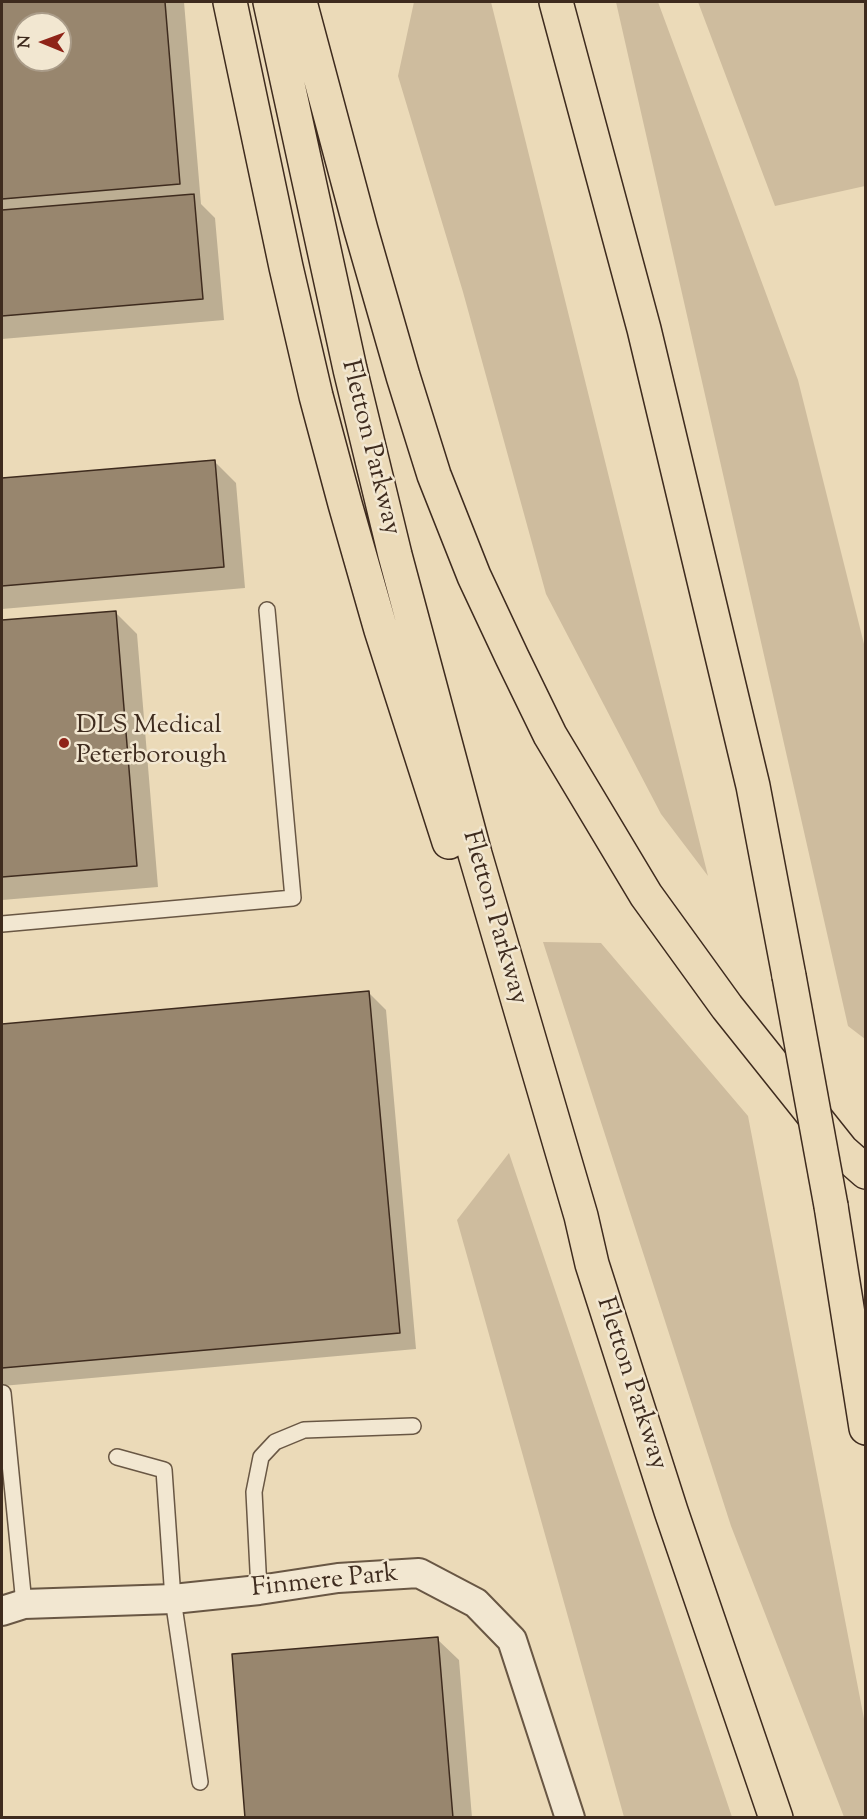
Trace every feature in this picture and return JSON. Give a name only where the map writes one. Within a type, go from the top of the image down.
[{"type":"highway","points":[[230,2],[286,267],[316,396],[348,516],[381,630],[499,1001],[592,1264]]},
{"type":"highway","name":"Fletton Parkway","points":[[270,2],[345,346],[395,555],[475,854],[592,1264],[671,1511],[776,1818]]},
{"type":"highway","points":[[300,2],[367,252],[434,476],[474,576],[512,657],[550,735],[646,895],[727,1007],[842,1150],[866,1172]]},
{"type":"highway","points":[[556,2],[644,329],[748,763],[831,1206],[866,1428]]},
{"type":"street","name":"Finmere Park","points":[[13,1608],[173,1599],[259,1590],[338,1578],[419,1573],[476,1603],[512,1640],[570,1818]]},
{"type":"lane","points":[[2,924],[293,898],[267,610]]},
{"type":"lane","points":[[3,1393],[13,1608]]},
{"type":"lane","points":[[259,1590],[254,1492],[261,1457],[275,1442],[304,1430],[413,1426]]},
{"type":"lane","points":[[117,1457],[164,1470],[173,1599],[200,1782]]},
{"type":"shaded area","points":[[414,2],[491,2],[708,876],[661,814],[546,594],[463,292],[398,76]]},
{"type":"shaded area","points":[[616,2],[658,2],[798,380],[865,648],[865,1039],[848,1026]]},
{"type":"shaded area","points":[[698,2],[865,2],[865,186],[775,206]]},
{"type":"shaded area","points":[[543,942],[601,943],[748,1116],[865,1724],[865,1817],[844,1817],[731,1526]]},
{"type":"shaded area","points":[[509,1153],[732,1817],[624,1817],[457,1220]]},
{"type":"building","points":[[2,2],[165,2],[180,184],[2,199]]},
{"type":"building","points":[[194,194],[203,299],[2,316],[2,210]]},
{"type":"building","points":[[215,460],[224,567],[2,586],[2,478]]},
{"type":"building","name":"DLS Medical Peterborough","points":[[116,611],[137,866],[2,877],[2,620]]},
{"type":"building","points":[[369,991],[400,1333],[2,1368],[2,1024]]},
{"type":"building","points":[[438,1637],[453,1818],[245,1818],[232,1654]]},
{"type":"place","name":"DLS Medical Peterborough","points":[[64,743]]}]
